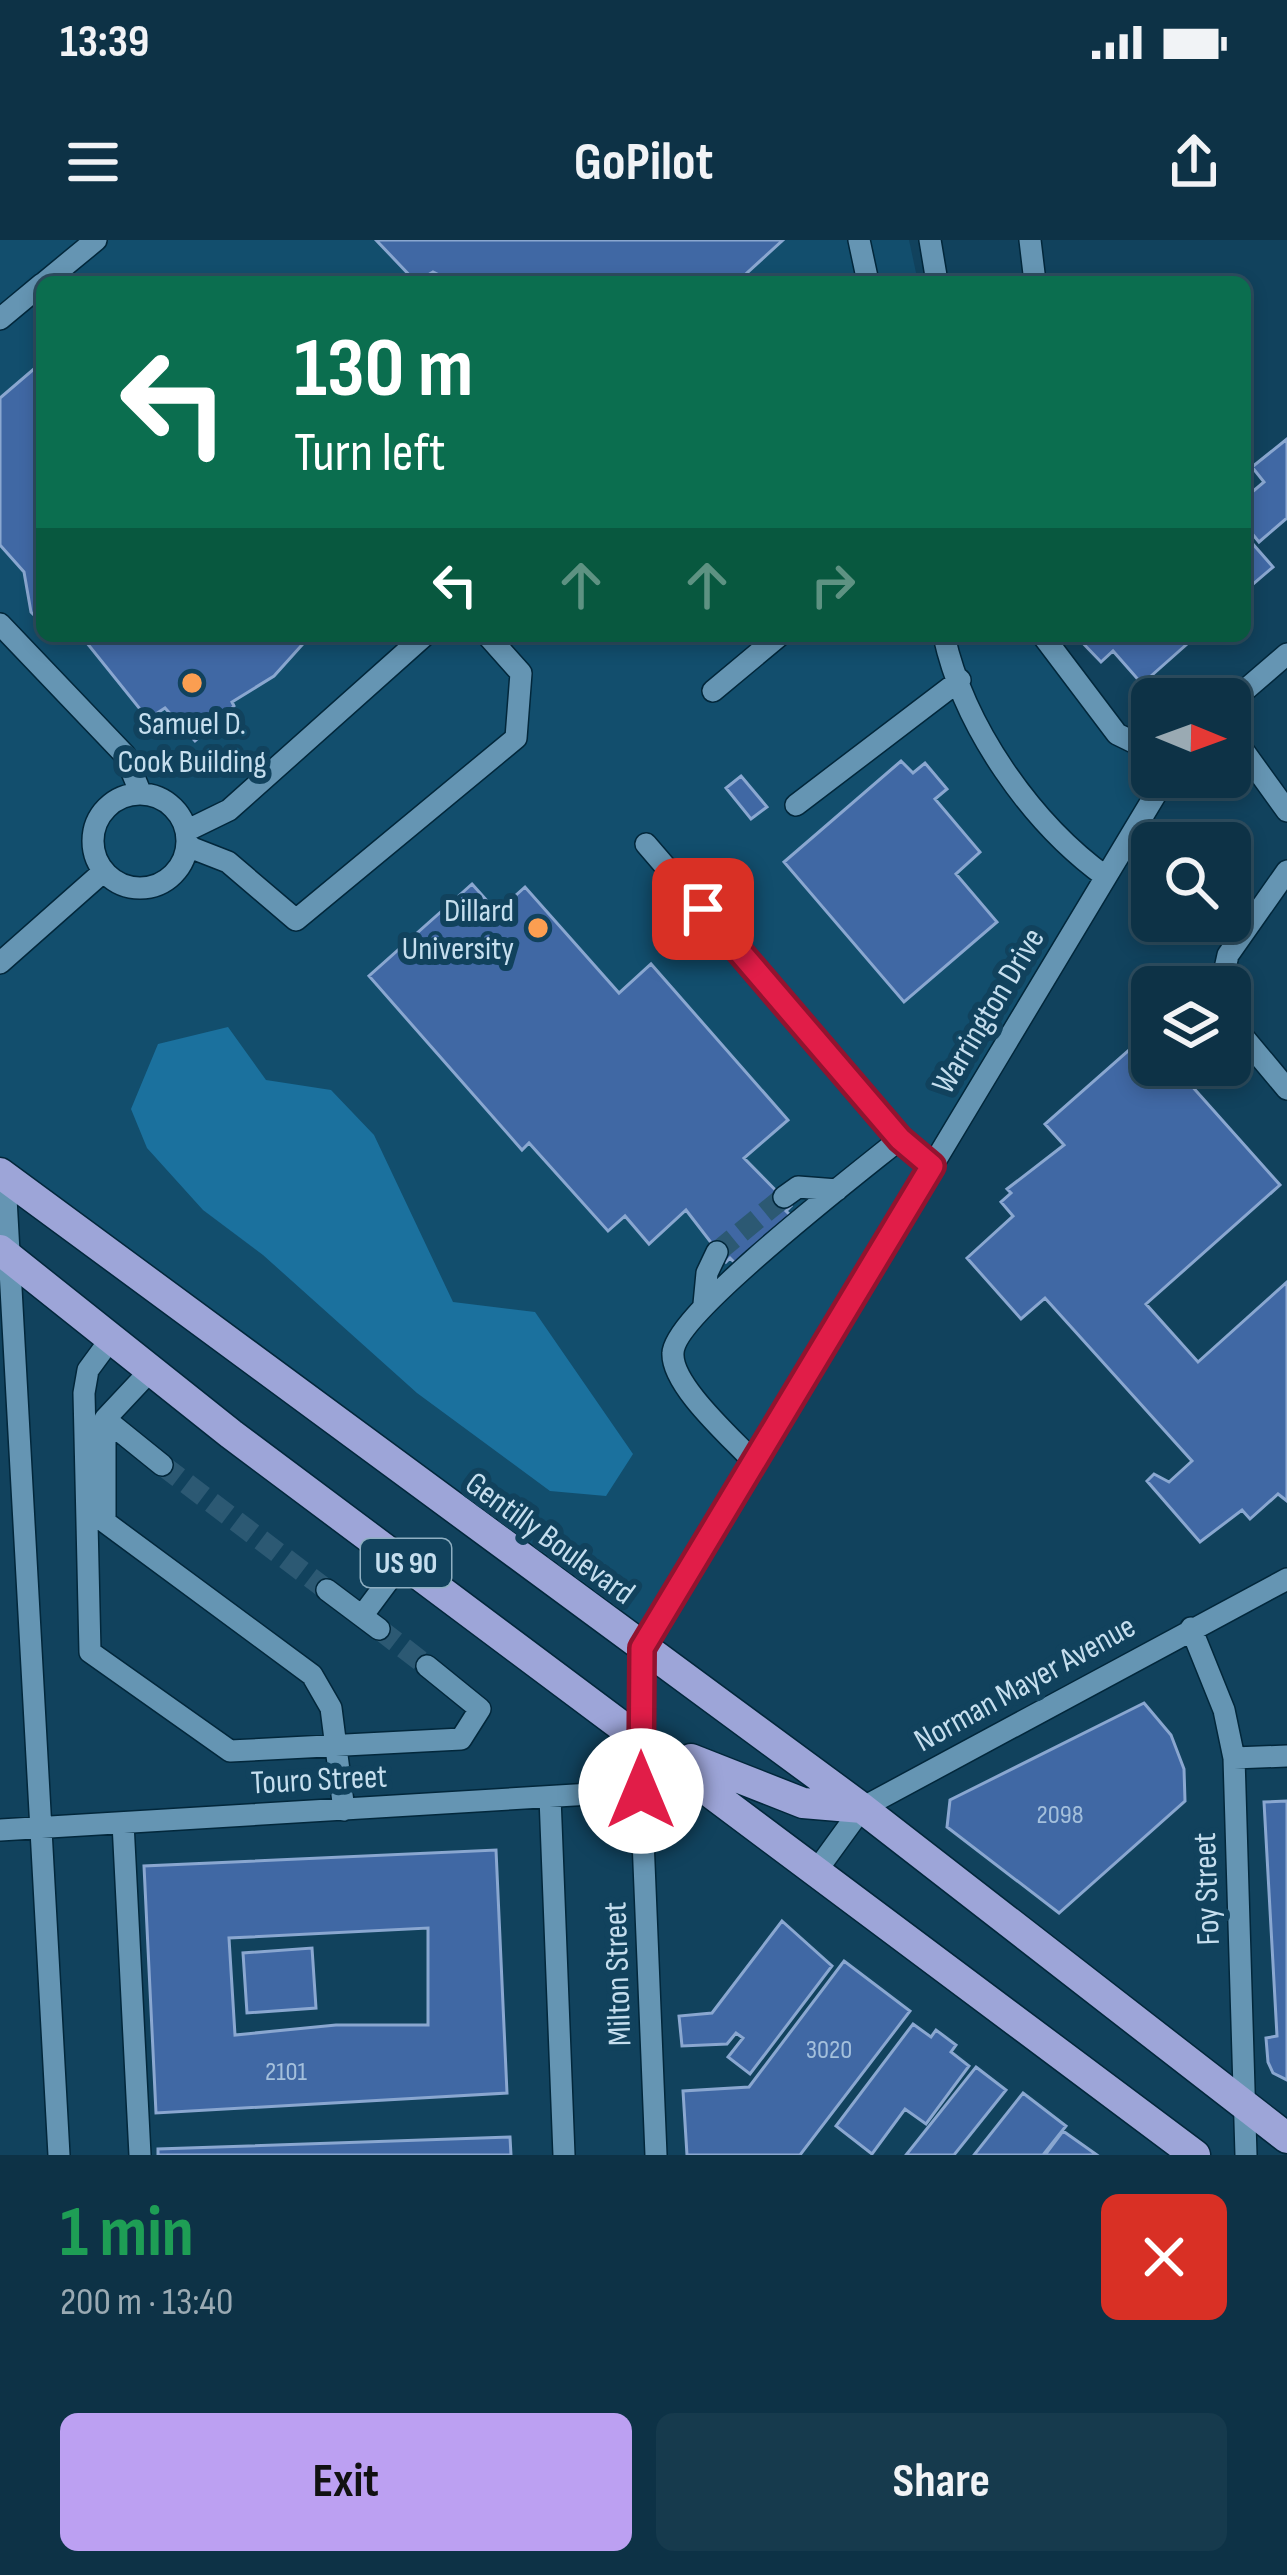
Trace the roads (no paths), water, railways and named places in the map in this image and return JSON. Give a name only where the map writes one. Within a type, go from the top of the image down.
[{"type":"main road","name":"Gentilly Boulevard","points":[[2,1178],[862,1808],[1287,2141]]},
{"type":"main road","name":"US 90","points":[[5,1254],[150,1371],[1195,2155]]},
{"type":"main road","points":[[641,1738],[768,1794],[802,1803],[862,1808]]},
{"type":"street","points":[[52,276],[96,240]]},
{"type":"street","points":[[859,240],[867,276]]},
{"type":"street","points":[[930,240],[936,276]]},
{"type":"street","points":[[1030,240],[1034,276]]},
{"type":"street","points":[[0,319],[36,290]]},
{"type":"street","points":[[0,624],[125,754],[141,794]]},
{"type":"street","points":[[186,839],[229,810],[417,642]]},
{"type":"street","points":[[186,839],[228,862],[296,920],[516,738],[521,673],[493,642]]},
{"type":"street","points":[[713,691],[772,642]]},
{"type":"street","points":[[946,642],[1002,771],[1071,851],[1106,877]]},
{"type":"street","points":[[1048,642],[1117,734],[1131,741]]},
{"type":"street","points":[[1251,685],[1287,654]]},
{"type":"street","points":[[796,805],[959,680]]},
{"type":"street","points":[[1251,761],[1287,812]]},
{"type":"street","points":[[141,794],[170,805],[186,839],[182,861],[161,884],[130,887],[104,871],[93,843],[101,814],[112,803],[141,794]]},
{"type":"street","name":"Warrington Drive","points":[[642,1648],[1153,798]]},
{"type":"street","points":[[646,844],[900,1139],[932,1166]]},
{"type":"street","points":[[0,963],[104,871]]},
{"type":"street","points":[[1225,966],[1228,955],[1287,871]]},
{"type":"street","points":[[1251,1046],[1287,1088]]},
{"type":"street","points":[[754,1462],[680,1380],[672,1355],[676,1336],[704,1304],[900,1139]]},
{"type":"street","points":[[2,1178],[59,2155]]},
{"type":"street","points":[[784,1197],[798,1187],[837,1190]]},
{"type":"street","points":[[704,1304],[707,1274],[717,1252]]},
{"type":"street","points":[[110,1340],[88,1370],[84,1393],[90,1652],[230,1751],[461,1739],[480,1709],[427,1666]]},
{"type":"street","points":[[150,1371],[105,1420],[105,1522],[312,1675],[331,1708],[344,1810]]},
{"type":"street","points":[[105,1420],[162,1465]]},
{"type":"street","points":[[327,1590],[370,1623],[403,1562]]},
{"type":"street","name":"Norman Mayer Avenue","points":[[817,1870],[862,1808],[1287,1579]]},
{"type":"street","name":"Foy Street","points":[[1191,1628],[1219,1695],[1234,1758],[1246,2155]]},
{"type":"street","points":[[641,1791],[642,1648]]},
{"type":"street","points":[[1234,1758],[1287,1756]]},
{"type":"street","name":"Touro Street","points":[[0,1830],[641,1791]]},
{"type":"street","name":"Milton Street","points":[[641,1791],[656,2155]]},
{"type":"street","points":[[550,1797],[564,2155]]},
{"type":"street","points":[[123,1823],[140,2155]]},
{"type":"street","points":[[1279,2155],[1287,2141]]},
{"type":"tunnel","points":[[717,1252],[784,1197]]},
{"type":"tunnel","points":[[162,1465],[327,1590]]},
{"type":"tunnel","points":[[379,1629],[427,1666]]},
{"type":"place","name":"Samuel D. Cook Building","points":[[192,683]]},
{"type":"place","name":"Dillard University","points":[[538,928]]}]
